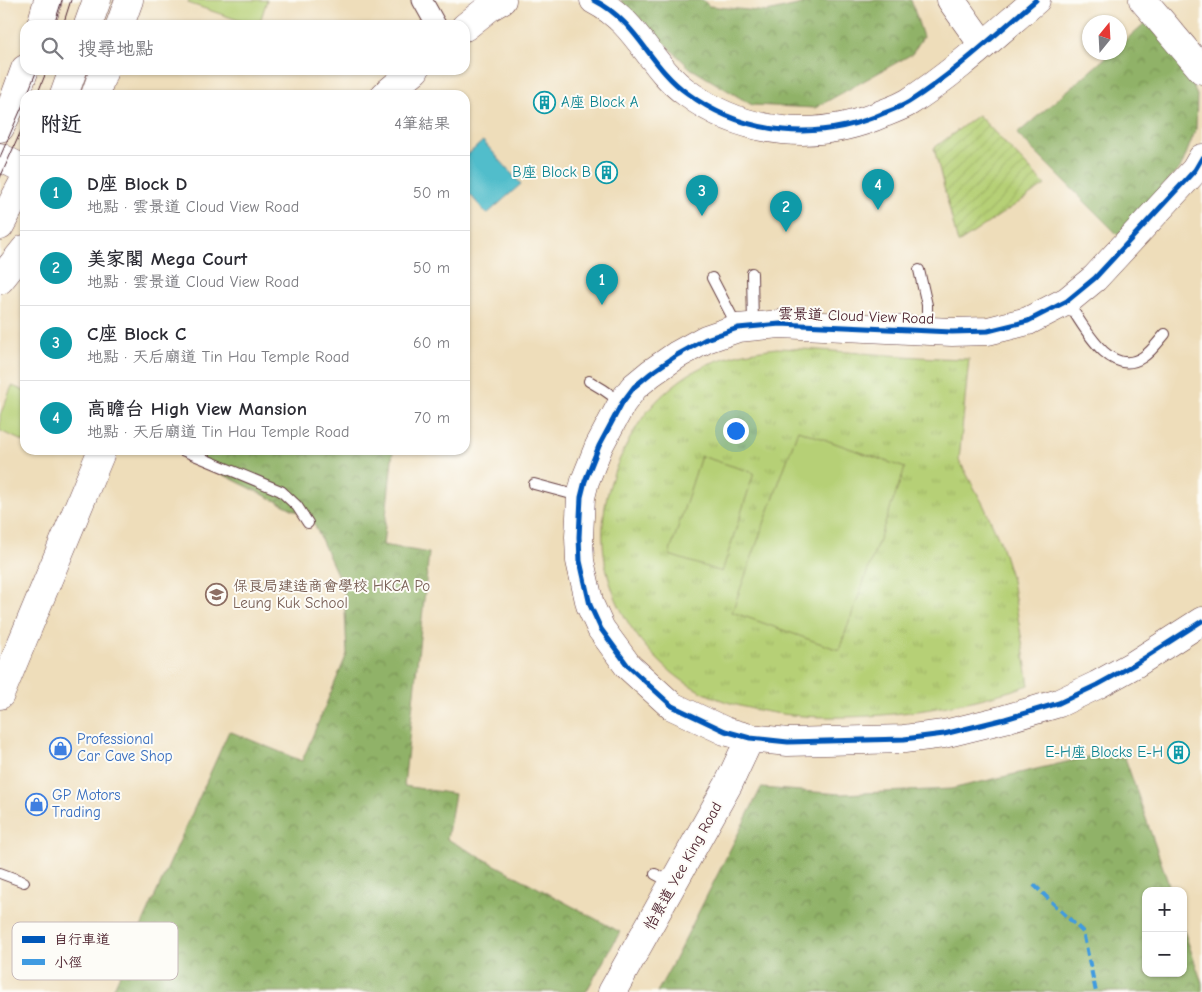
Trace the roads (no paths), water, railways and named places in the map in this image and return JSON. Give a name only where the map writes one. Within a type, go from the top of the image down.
[{"type":"street","points":[[42,20],[48,0]]},
{"type":"street","points":[[90,20],[97,0]]},
{"type":"street","points":[[122,20],[129,0]]},
{"type":"street","points":[[422,0],[433,20]]},
{"type":"street","points":[[470,23],[502,0]]},
{"type":"street","points":[[594,0],[621,18],[662,70],[702,104],[733,119],[757,127],[780,131],[840,128],[874,118],[907,103],[983,45],[1036,0]]},
{"type":"street","points":[[951,0],[983,45]]},
{"type":"street","points":[[1143,0],[1202,70]]},
{"type":"street","points":[[0,128],[22,75]]},
{"type":"street","points":[[66,90],[71,75]]},
{"type":"street","points":[[97,90],[102,75]]},
{"type":"street","points":[[392,90],[409,75]]},
{"type":"street","points":[[0,157],[20,167]]},
{"type":"street","name":"雲景道 Cloud View Road","points":[[1202,158],[1195,170],[1095,278],[1067,301],[1028,321],[988,331],[952,332],[780,324],[746,328],[706,339],[677,355],[634,387],[622,403],[599,446],[585,481],[581,497],[579,537],[580,561],[590,605],[601,629],[628,666],[672,706],[725,731],[750,738],[788,742],[904,739],[944,734],[1005,719],[1059,703],[1135,664],[1202,621]]},
{"type":"street","points":[[0,226],[20,188]]},
{"type":"street","points":[[0,280],[20,255]]},
{"type":"street","points":[[0,695],[100,455]]},
{"type":"street","name":"怡景道 Yee King Road","points":[[612,992],[664,879],[728,785],[750,738]]},
{"type":"lane","points":[[920,270],[927,305],[927,330]]},
{"type":"lane","points":[[746,328],[752,273]]},
{"type":"lane","points":[[712,278],[746,328]]},
{"type":"lane","points":[[1067,301],[1101,350],[1109,357],[1118,361],[1129,362],[1144,357],[1165,334]]},
{"type":"lane","points":[[588,381],[622,403]]},
{"type":"lane","points":[[194,455],[281,491],[298,506],[308,523]]},
{"type":"lane","points":[[534,484],[581,497]]},
{"type":"lane","points":[[0,873],[24,882]]},
{"type":"water","points":[[483,141],[521,184],[487,214],[470,195],[470,153]]},
{"type":"tram line","points":[[56,20],[62,0]]},
{"type":"tram line","points":[[65,20],[71,0]]},
{"type":"tram line","points":[[29,90],[35,75]]},
{"type":"tram line","points":[[39,90],[45,75]]},
{"type":"tram line","points":[[0,157],[20,111]]},
{"type":"tram line","points":[[0,178],[20,133]]},
{"type":"place","name":"A座 Block A","points":[[545,102]]},
{"type":"place","name":"B座 Block B","points":[[607,172]]},
{"type":"place","name":"高瞻台 High View Mansion","points":[[878,210]]},
{"type":"place","name":"C座 Block C","points":[[702,216]]},
{"type":"place","name":"美家閣 Mega Court","points":[[786,232]]},
{"type":"place","name":"D座 Block D","points":[[602,305]]},
{"type":"place","name":"保良局建造商會學校 HKCA Po Leung Kuk School","points":[[217,595]]},
{"type":"place","name":"Professional Car Cave Shop","points":[[61,748]]},
{"type":"place","name":"E-H座 Blocks E-H","points":[[1179,752]]},
{"type":"place","name":"GP Motors Trading","points":[[36,804]]}]
